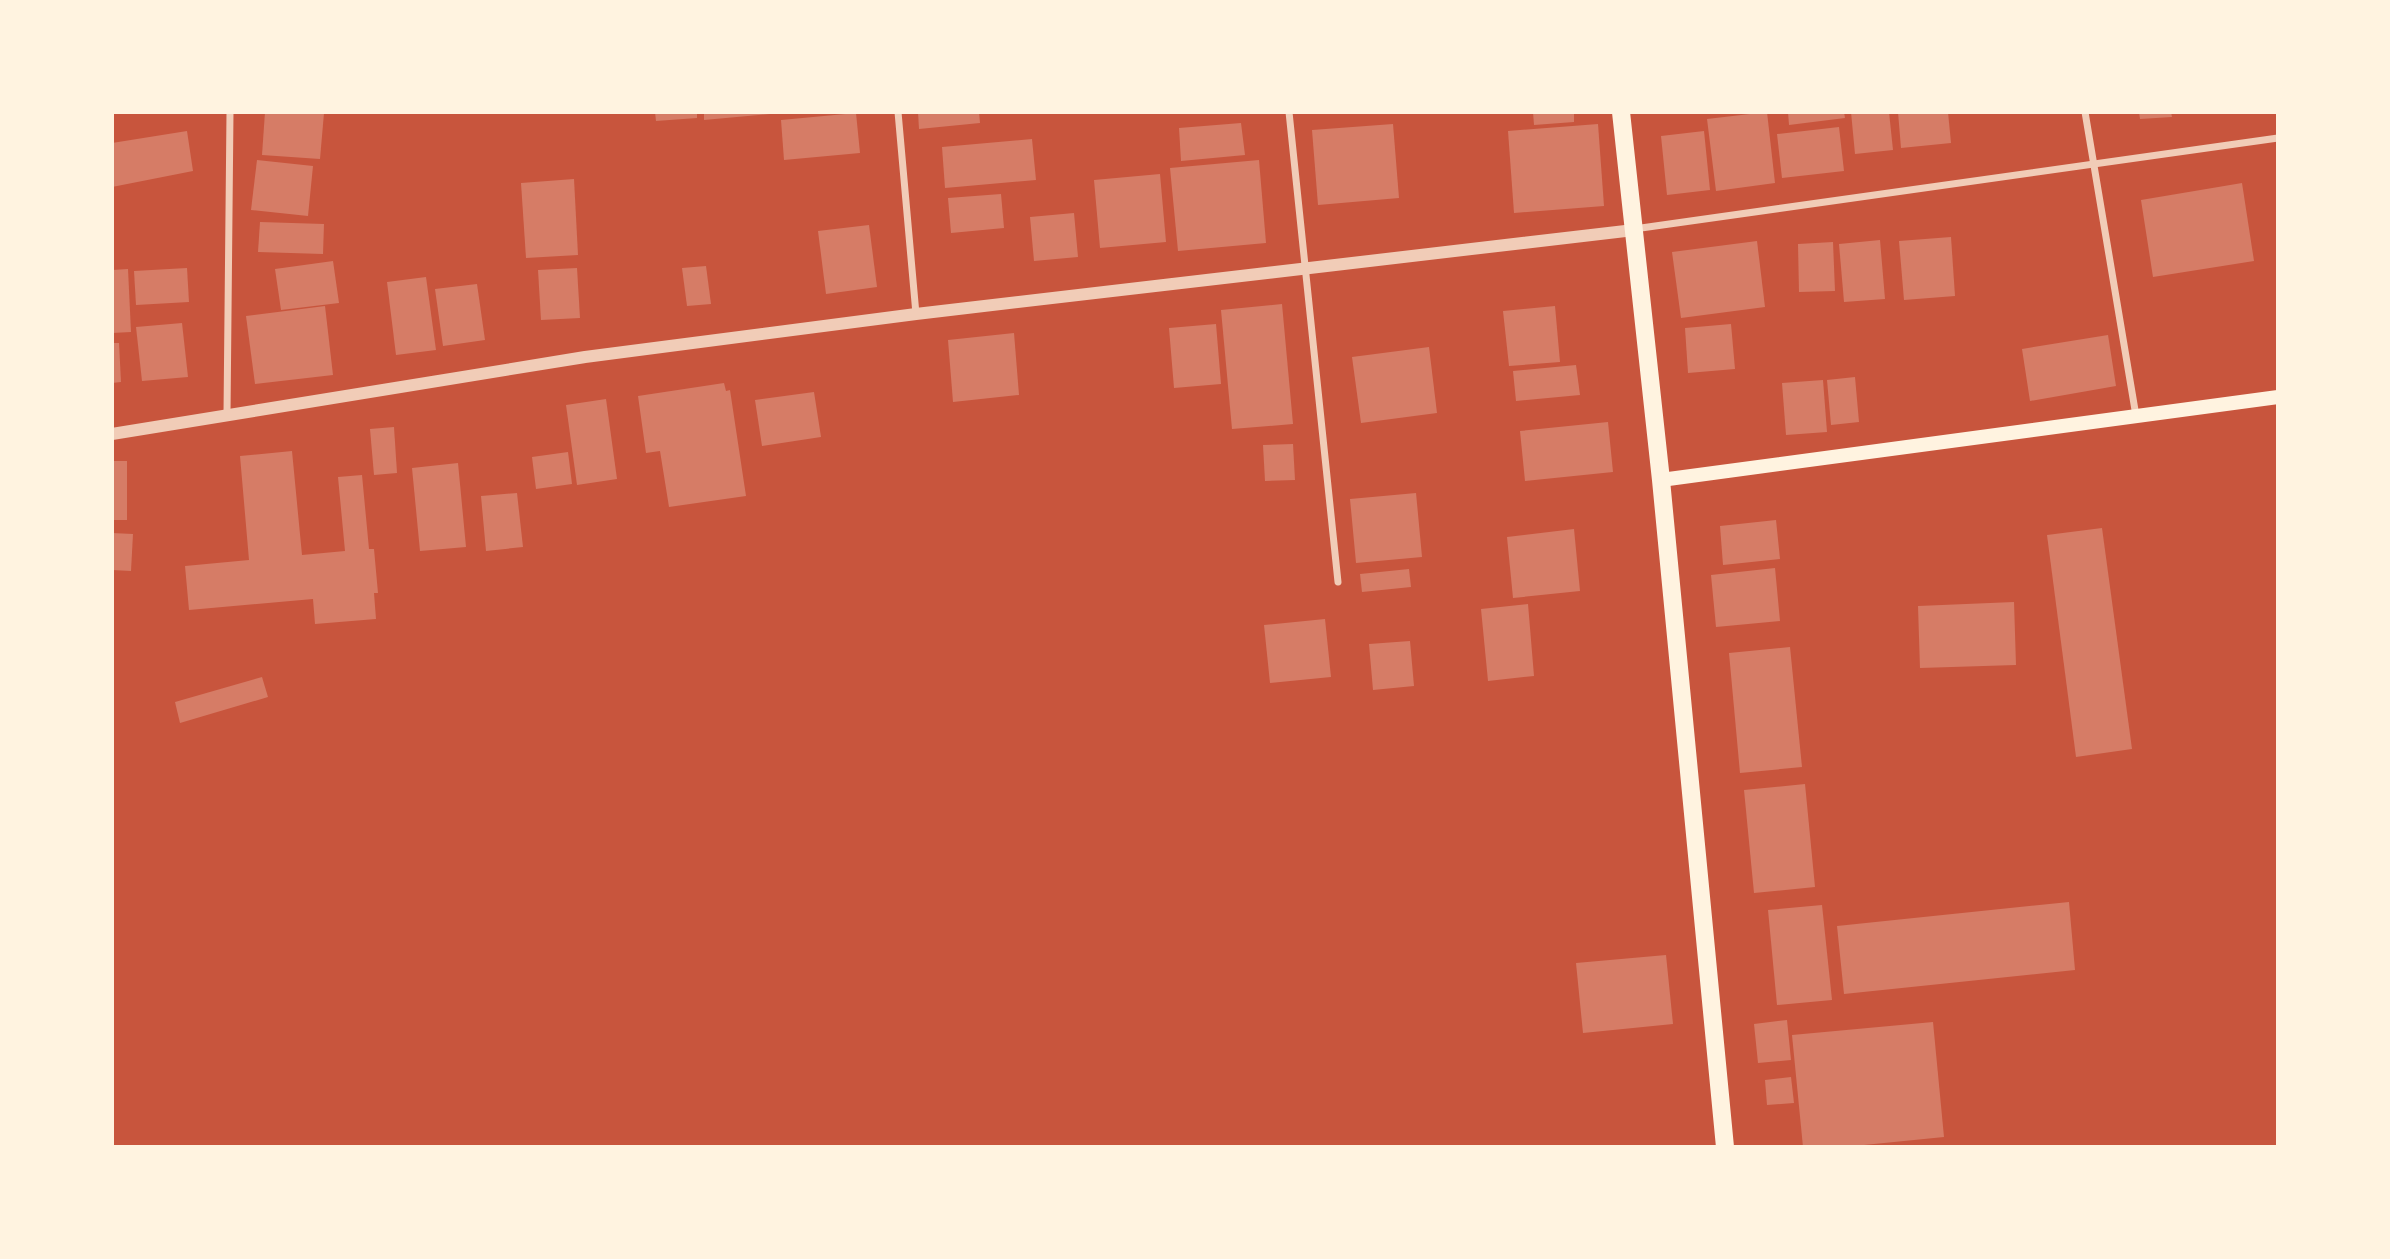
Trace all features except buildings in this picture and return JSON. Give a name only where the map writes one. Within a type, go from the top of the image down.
[{"type":"main road","points":[[1621,112],[1661,480],[1726,1147]]},
{"type":"main road","points":[[1661,480],[2278,397]]},
{"type":"street","points":[[227,414],[230,112]]},
{"type":"street","points":[[898,112],[916,314]]},
{"type":"street","points":[[1289,112],[1338,582]]},
{"type":"street","points":[[2085,112],[2136,416]]},
{"type":"street","points":[[112,434],[585,357],[916,314],[1634,230],[2278,138]]}]
